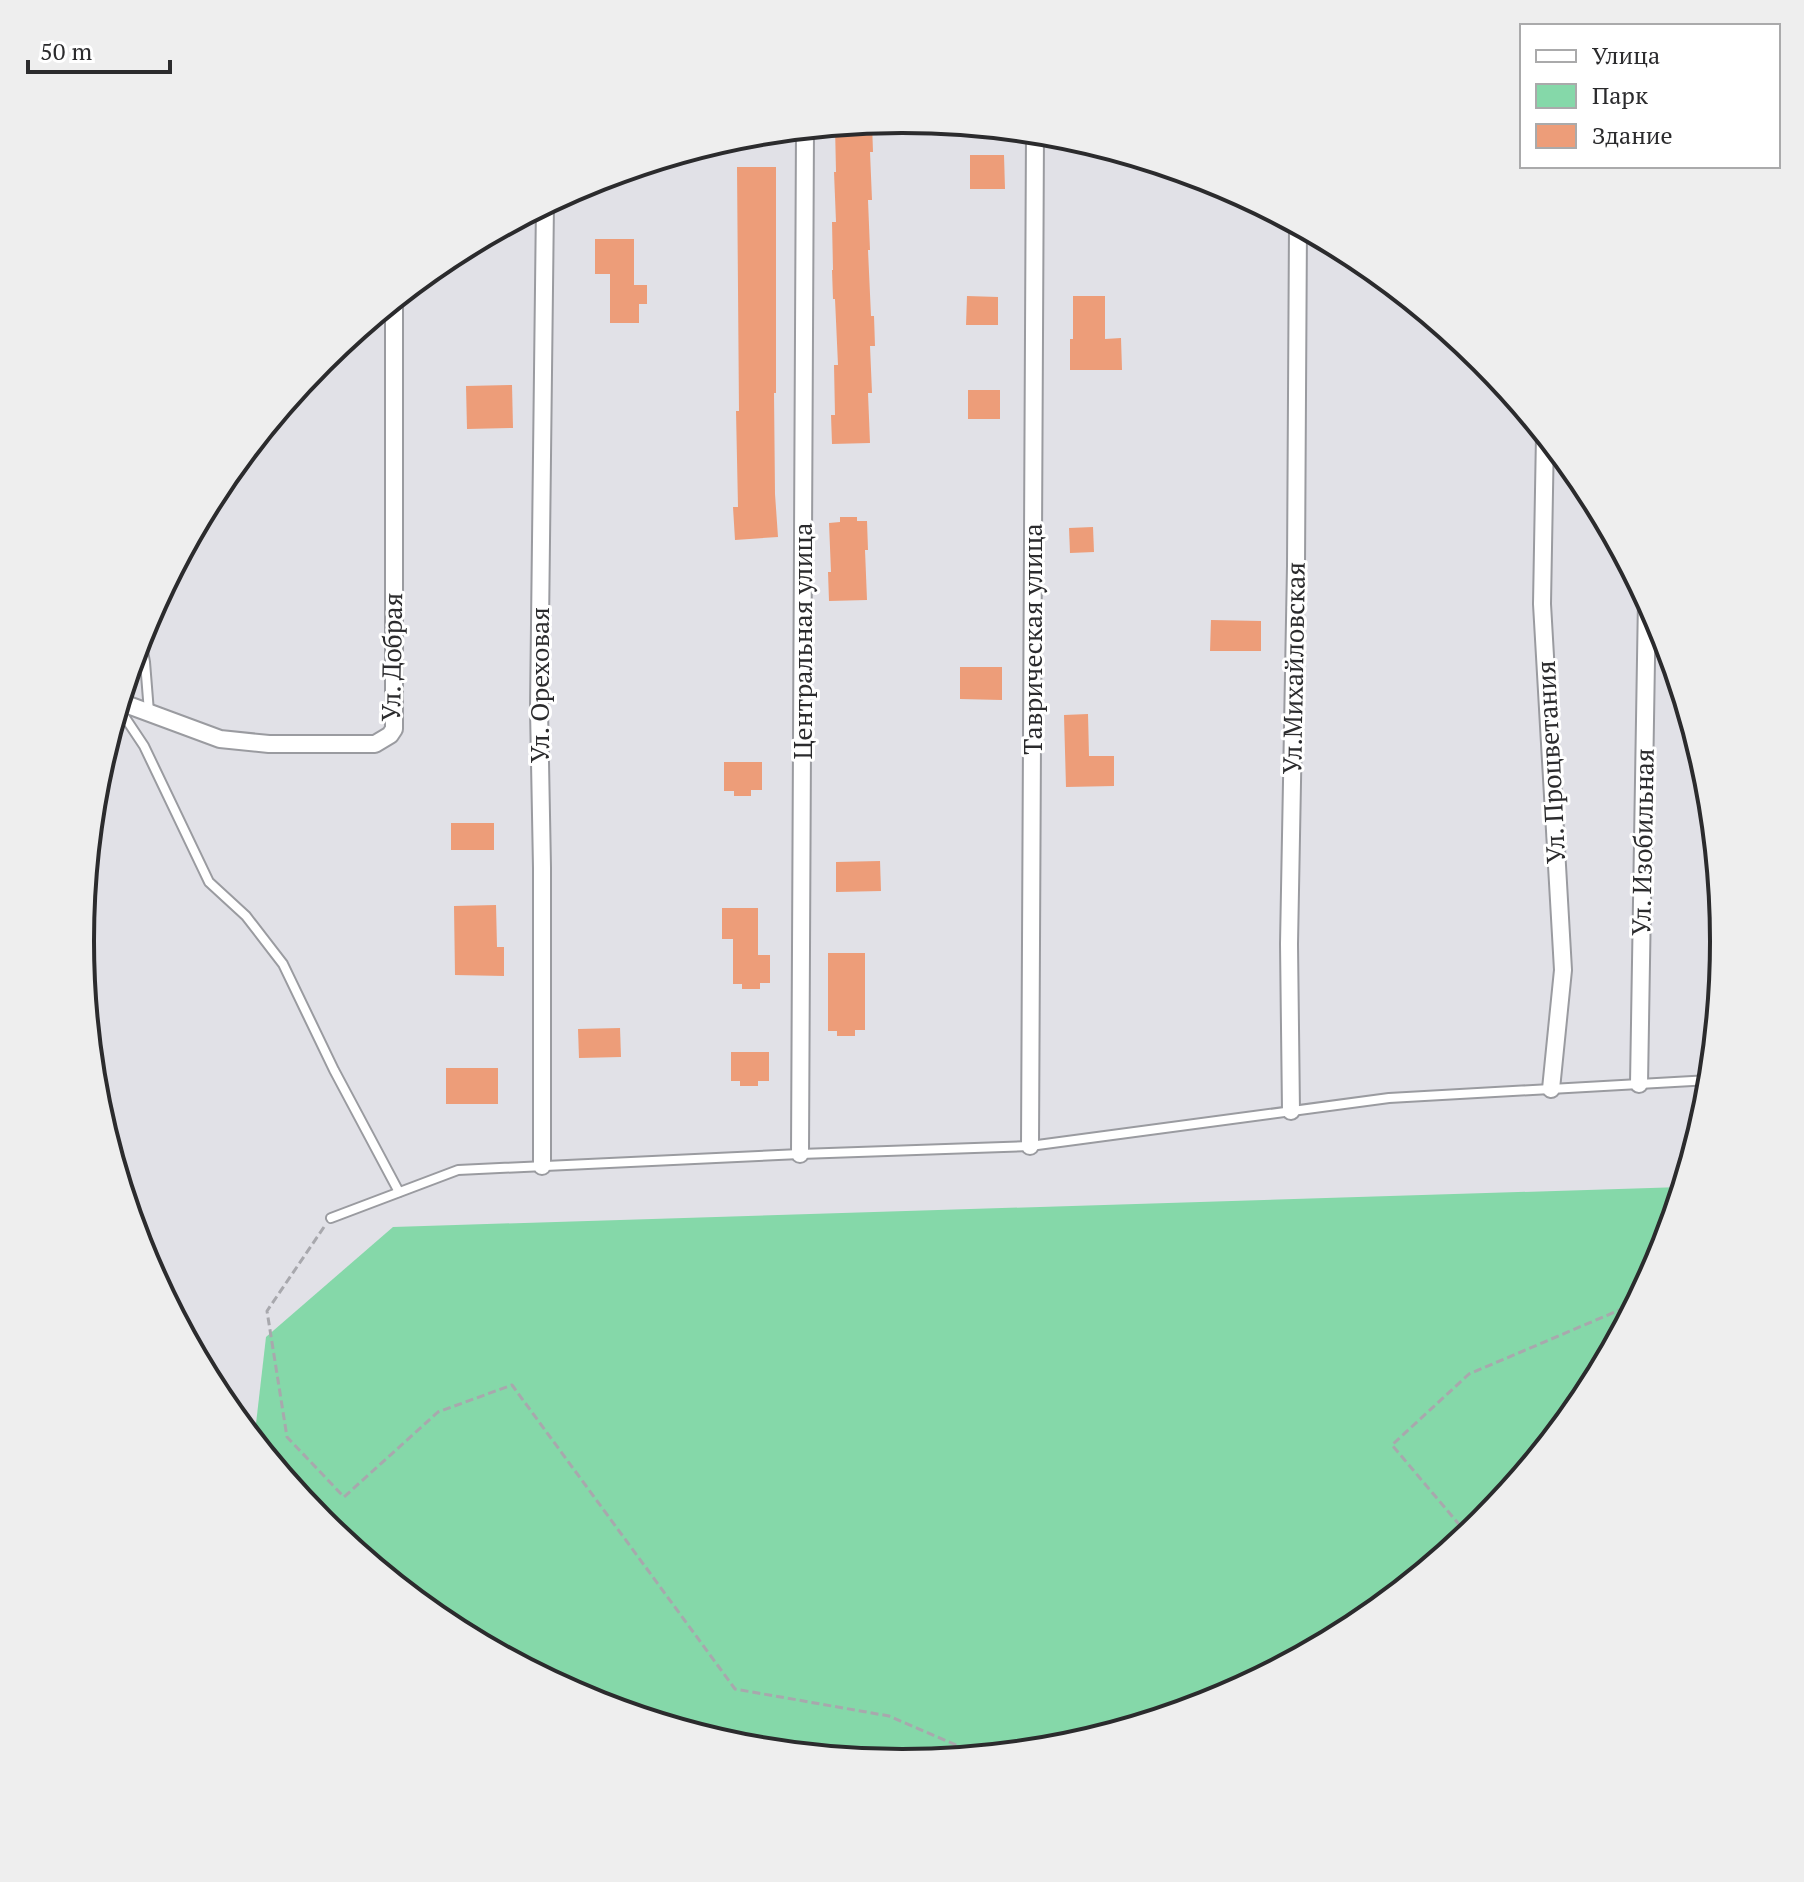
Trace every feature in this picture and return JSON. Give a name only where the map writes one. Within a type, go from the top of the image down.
[{"type":"street","name":"Центральная улица","points":[[800,1154],[805,139]]},
{"type":"street","name":"Таврическая улица","points":[[1030,1146],[1035,145]]},
{"type":"street","name":"Ул. Ореховая","points":[[542,1166],[539,709],[545,216]]},
{"type":"street","name":"Ул.Михайловская","points":[[1291,1111],[1289,944],[1298,237]]},
{"type":"street","name":"Ул. Добрая","points":[[130,705],[220,739],[269,744],[375,744],[390,735],[394,729],[394,313]]},
{"type":"street","name":"Ул. Процветания","points":[[1545,451],[1542,604],[1563,970],[1551,1089]]},
{"type":"street","name":"Ул. Изобильная","points":[[1639,1084],[1647,629]]},
{"type":"lane","points":[[145,661],[149,712]]},
{"type":"lane","points":[[126,719],[144,746],[209,882],[246,916],[283,964],[334,1070],[399,1192]]},
{"type":"lane","points":[[331,1218],[458,1170],[1030,1146],[1389,1098],[1697,1081]]},
{"type":"path","points":[[331,1218],[267,1311],[287,1437],[344,1497],[438,1412],[512,1385],[735,1689],[889,1716],[960,1747]]},
{"type":"path","points":[[1459,1525],[1392,1445],[1469,1374],[1621,1309]]},
{"type":"green space","points":[[1671,1187],[1627,1298],[1574,1390],[1509,1474],[1435,1548],[1394,1582],[1306,1641],[1259,1666],[1162,1706],[1060,1733],[1007,1742],[902,1749],[797,1742],[744,1733],[642,1706],[593,1687],[545,1666],[453,1613],[410,1582],[331,1512],[256,1426],[266,1337],[393,1227]]},
{"type":"building","points":[[872,134],[868,250],[875,346],[870,346],[870,443],[832,444],[834,365],[838,365],[832,270],[835,136]]},
{"type":"building","points":[[970,155],[1004,155],[1005,189],[970,189]]},
{"type":"building","points":[[737,167],[776,167],[774,393],[778,537],[735,540],[733,507],[738,507],[736,411],[739,411]]},
{"type":"building","points":[[595,239],[634,239],[634,285],[647,285],[647,304],[639,304],[639,323],[610,323],[610,274],[595,274]]},
{"type":"building","points":[[967,296],[998,297],[998,325],[966,325]]},
{"type":"building","points":[[1073,296],[1105,296],[1105,339],[1121,338],[1122,370],[1070,370]]},
{"type":"building","points":[[512,385],[513,428],[467,429],[466,386]]},
{"type":"building","points":[[968,390],[1000,390],[1000,419],[968,419]]},
{"type":"building","points":[[840,517],[857,517],[857,521],[867,521],[867,600],[829,601],[829,523],[840,522]]},
{"type":"building","points":[[1093,527],[1094,552],[1070,553],[1069,528]]},
{"type":"building","points":[[1211,620],[1261,621],[1261,651],[1210,651]]},
{"type":"building","points":[[960,667],[1002,667],[1002,700],[960,699]]},
{"type":"building","points":[[1088,714],[1089,756],[1114,756],[1114,786],[1066,787],[1064,715]]},
{"type":"building","points":[[724,762],[762,762],[762,790],[751,790],[751,796],[734,796],[734,791],[724,791]]},
{"type":"building","points":[[451,823],[494,823],[494,850],[451,850]]},
{"type":"building","points":[[880,861],[881,891],[836,892],[836,862]]},
{"type":"building","points":[[496,905],[497,947],[504,947],[504,976],[455,975],[454,906]]},
{"type":"building","points":[[722,908],[758,908],[758,955],[770,955],[770,983],[760,983],[760,989],[742,989],[742,984],[733,984],[733,939],[722,939]]},
{"type":"building","points":[[828,953],[865,953],[865,1030],[855,1030],[855,1036],[837,1036],[837,1031],[828,1031]]},
{"type":"building","points":[[620,1028],[621,1057],[579,1058],[578,1029]]},
{"type":"building","points":[[731,1052],[769,1052],[769,1081],[758,1081],[758,1086],[740,1086],[740,1081],[731,1081]]},
{"type":"building","points":[[446,1068],[498,1068],[498,1104],[446,1104]]}]
